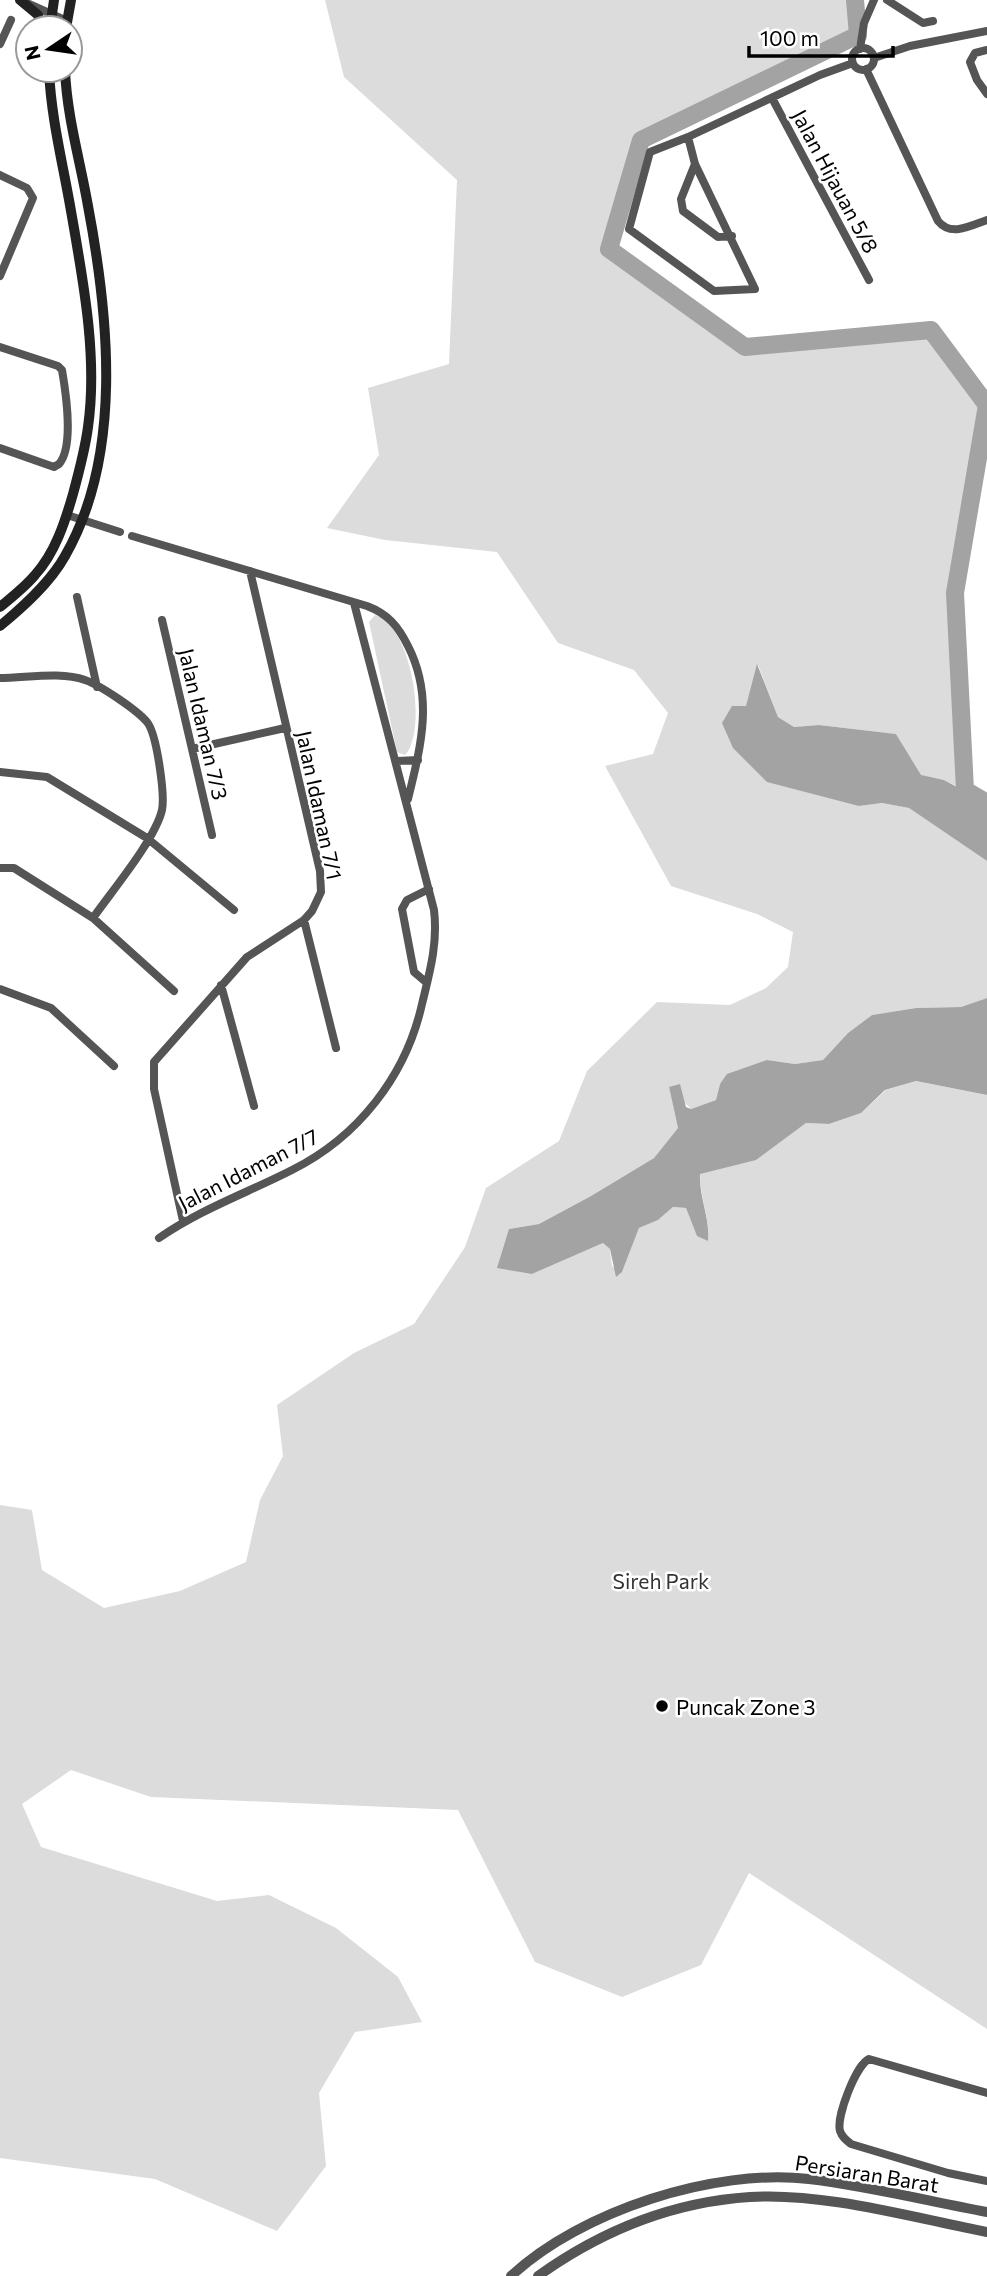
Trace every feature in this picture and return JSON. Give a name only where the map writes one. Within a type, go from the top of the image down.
[{"type":"main road","points":[[21,0],[36,14]]},
{"type":"main road","points":[[51,14],[54,0]]},
{"type":"main road","points":[[0,607],[35,575],[52,551],[67,516],[83,460],[89,425],[91,373],[71,213],[44,84]]},
{"type":"main road","points":[[49,84],[50,108]]},
{"type":"main road","points":[[0,626],[48,579],[64,558],[83,520],[100,464],[106,370],[89,208],[67,107],[66,84]]},
{"type":"street","points":[[21,0],[51,14]]},
{"type":"street","points":[[853,63],[853,56],[860,49],[864,23],[874,0]]},
{"type":"street","points":[[887,0],[923,23],[933,21]]},
{"type":"street","points":[[0,44],[11,20]]},
{"type":"street","points":[[874,58],[909,46],[987,31]]},
{"type":"street","points":[[860,49],[868,49],[874,58],[872,65],[866,69]]},
{"type":"street","points":[[987,50],[975,53],[970,62],[977,80],[987,93]]},
{"type":"street","points":[[688,137],[695,164],[732,236],[755,289],[714,291],[629,229],[650,152],[820,75],[853,63],[866,69],[937,221],[952,230],[987,220]]},
{"type":"street","name":"Jalan Hijauan 5/8","points":[[772,98],[869,280]]},
{"type":"street","points":[[695,164],[681,199],[682,211],[718,237],[732,236]]},
{"type":"street","points":[[0,175],[31,192],[33,203],[0,276]]},
{"type":"street","points":[[0,346],[58,366],[62,370],[67,414],[65,453],[54,467],[0,449]]},
{"type":"street","points":[[67,516],[120,532]]},
{"type":"street","name":"Jalan Idaman 7/7","points":[[132,536],[250,570],[389,617],[413,655],[423,683],[425,701],[418,760],[407,802]]},
{"type":"street","name":"Jalan Idaman 7/1","points":[[183,1221],[153,1082],[154,1062],[255,950],[304,920],[317,904],[322,885],[250,570]]},
{"type":"street","points":[[77,597],[97,687]]},
{"type":"street","name":"Jalan Idaman 7/7","points":[[159,1238],[183,1221],[290,1172],[349,1132],[373,1106],[404,1059],[419,1019],[435,955],[436,930],[429,889],[397,761],[354,603]]},
{"type":"street","name":"Jalan Idaman 7/3","points":[[162,620],[212,835]]},
{"type":"street","points":[[0,678],[72,677],[97,687],[139,715],[150,727],[158,758],[163,803],[148,838],[93,918]]},
{"type":"street","points":[[192,749],[285,728]]},
{"type":"street","points":[[397,761],[418,760]]},
{"type":"street","points":[[0,772],[47,777],[148,838],[234,909]]},
{"type":"street","points":[[0,868],[14,869],[93,918],[174,991]]},
{"type":"street","points":[[427,983],[414,972],[402,909],[407,900],[429,889]]},
{"type":"street","points":[[304,920],[337,1048]]},
{"type":"street","points":[[221,985],[254,1106]]},
{"type":"street","points":[[0,989],[51,1008],[114,1066]]},
{"type":"street","points":[[987,2093],[869,2059],[858,2069],[839,2123],[845,2140],[948,2173],[987,2181]]},
{"type":"street","name":"Persiaran Barat","points":[[511,2276],[556,2243],[625,2209],[669,2195],[748,2180],[807,2179],[987,2212]]},
{"type":"street","name":"Persiaran Barat","points":[[538,2276],[570,2254],[630,2223],[717,2201],[752,2197],[810,2199],[987,2232]]},
{"type":"green space","name":"Sireh Park","points":[[325,0],[855,0],[858,35],[641,140],[609,249],[745,347],[931,330],[987,405],[955,593],[965,790],[944,780],[921,776],[896,734],[819,725],[794,727],[778,717],[758,665],[746,707],[859,806],[882,803],[909,808],[987,861],[987,998],[961,1007],[916,1008],[872,1015],[848,1033],[823,1060],[795,1064],[767,1060],[720,1084],[716,1100],[691,1109],[669,1087],[678,1128],[654,1158],[539,1224],[509,1229],[532,1274],[603,1243],[610,1249],[612,1266],[622,1272],[639,1228],[658,1220],[673,1207],[686,1208],[697,1235],[708,1241],[700,1174],[782,1140],[806,1123],[829,1124],[861,1113],[886,1090],[916,1081],[987,1095],[987,2029],[749,1873],[701,1965],[622,1997],[535,1962],[458,1810],[151,1797],[71,1770],[22,1804],[41,1847],[217,1901],[269,1895],[336,1928],[398,1977],[422,2022],[355,2032],[319,2093],[326,2166],[277,2231],[155,2179],[0,2158],[0,1505],[32,1510],[42,1570],[104,1608],[180,1591],[246,1562],[260,1500],[283,1456],[277,1405],[354,1353],[414,1324],[465,1247],[486,1188],[559,1141],[587,1071],[657,1002],[730,1005],[766,988],[788,967],[793,932],[757,914],[671,886],[605,766],[653,754],[668,713],[634,670],[558,643],[497,552],[385,540],[327,528],[379,455],[368,388],[449,364],[457,180],[344,77]]},
{"type":"green space","points":[[375,615],[388,623],[399,638],[412,680],[415,724],[412,742],[405,755],[397,752],[369,622]]},
{"type":"shaded area","points":[[757,664],[778,717],[794,727],[819,725],[896,734],[921,775],[944,780],[987,803],[987,861],[909,808],[882,803],[859,806],[767,782],[733,748],[722,723],[732,706],[746,706]]},
{"type":"shaded area","points":[[987,998],[987,1095],[916,1081],[885,1090],[861,1113],[829,1124],[806,1123],[756,1160],[700,1174],[708,1241],[697,1236],[686,1208],[673,1207],[658,1220],[639,1228],[622,1272],[616,1277],[610,1249],[603,1243],[532,1274],[497,1268],[509,1229],[539,1224],[654,1158],[678,1128],[669,1087],[680,1084],[686,1107],[691,1109],[716,1100],[720,1084],[727,1074],[767,1060],[795,1064],[823,1060],[848,1033],[872,1015],[916,1008],[961,1007]]},
{"type":"waterway","points":[[855,0],[858,35],[641,140],[609,249],[745,347],[931,330],[987,405],[955,593],[965,790],[987,803]]},
{"type":"place","name":"Puncak Zone 3","points":[[662,1706]]}]
